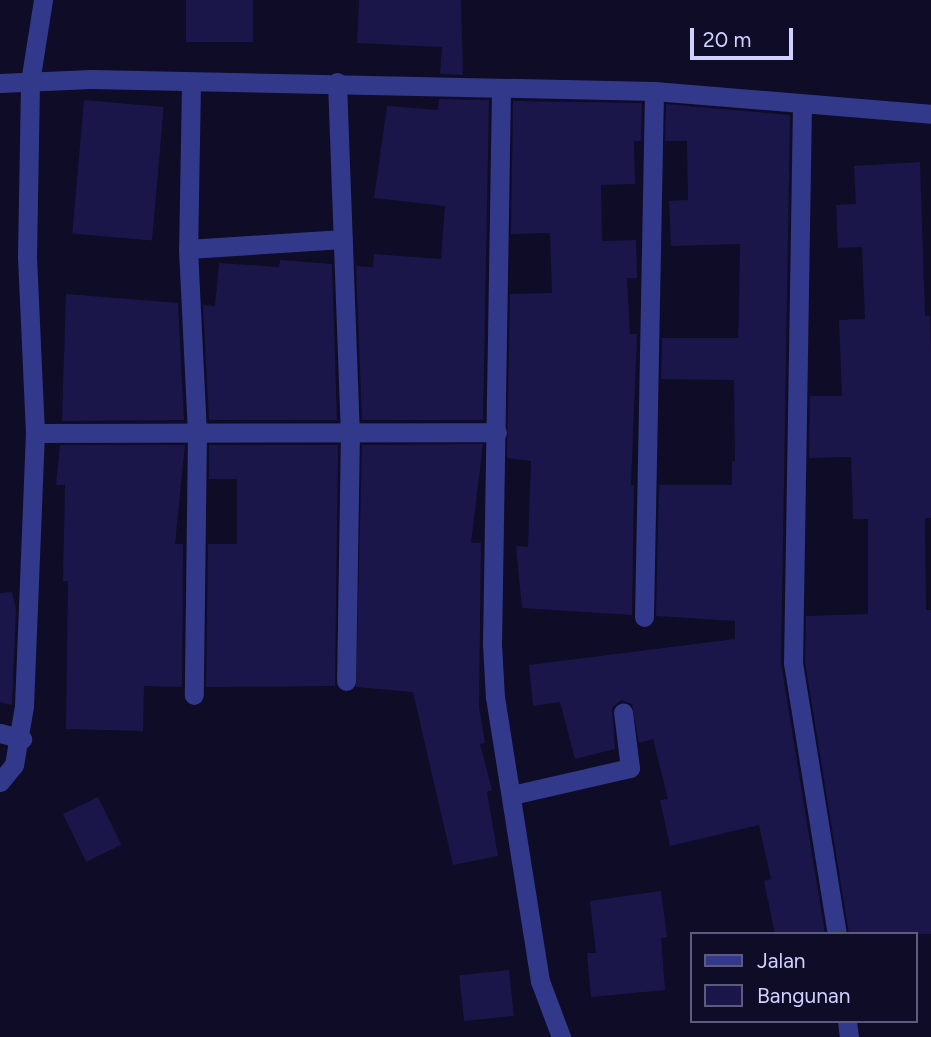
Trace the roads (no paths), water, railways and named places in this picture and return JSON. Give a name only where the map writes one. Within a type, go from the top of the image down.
[{"type":"street","points":[[0,782],[14,765],[22,739],[34,433],[27,256],[30,82],[43,0]]},
{"type":"street","points":[[0,83],[337,82],[501,90],[654,91],[931,114]]},
{"type":"street","points":[[337,82],[350,430],[345,681]]},
{"type":"street","points":[[191,83],[188,249],[197,432],[194,695]]},
{"type":"street","points":[[501,90],[492,644],[540,981],[561,1037]]},
{"type":"street","points":[[644,617],[654,91]]},
{"type":"street","points":[[802,104],[793,663],[836,932]]},
{"type":"street","points":[[188,249],[343,239]]},
{"type":"street","points":[[34,433],[350,430],[496,432]]},
{"type":"street","points":[[512,795],[630,768],[623,712]]},
{"type":"street","points":[[0,733],[22,739]]}]
